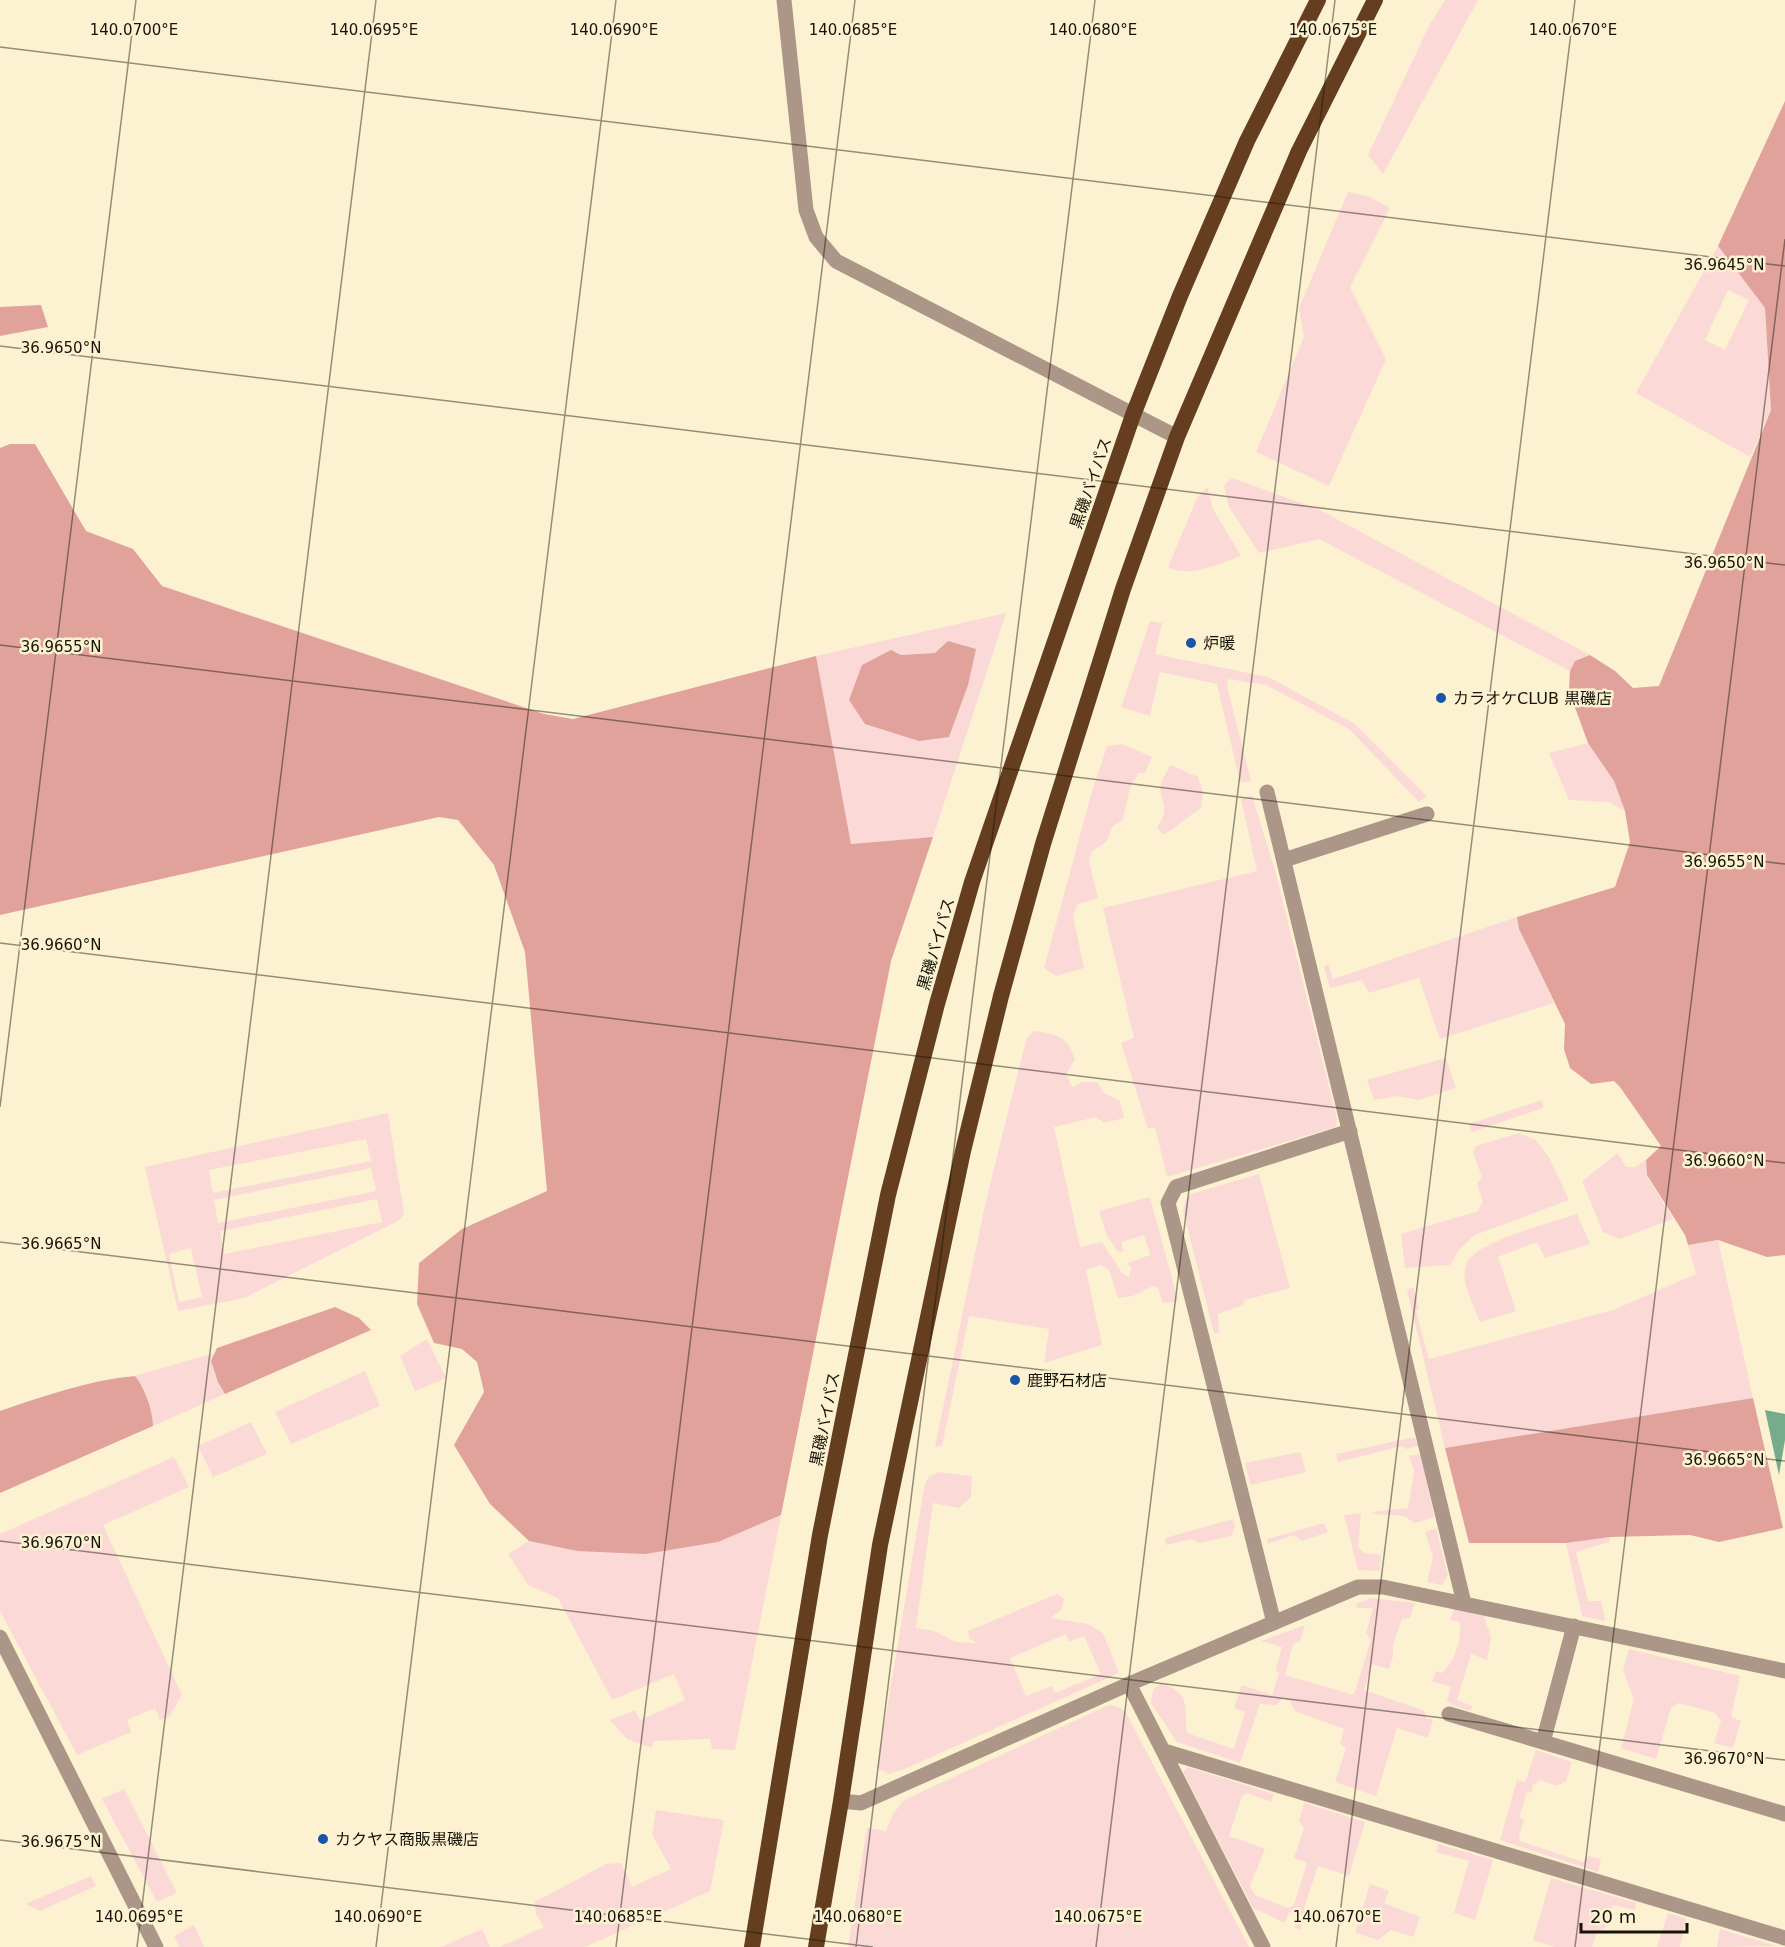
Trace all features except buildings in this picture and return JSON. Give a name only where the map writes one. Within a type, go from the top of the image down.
[{"type":"highway","name":"黒磯バイパス","points":[[752,1947],[820,1535],[888,1195],[937,1004],[972,882],[1133,415],[1179,296],[1246,141],[1318,0]]},
{"type":"highway","points":[[816,1947],[880,1545],[963,1151],[1001,996],[1043,844],[1123,590],[1177,437],[1299,151],[1375,0]]},
{"type":"street","points":[[784,0],[807,210],[816,237],[836,261],[1177,437]]},
{"type":"street","points":[[1267,792],[1464,1603]]},
{"type":"street","points":[[1284,860],[1427,814]]},
{"type":"street","points":[[1274,1623],[1168,1203],[1176,1187],[1350,1131]]},
{"type":"street","points":[[841,1801],[861,1803],[1130,1684],[1358,1587],[1383,1587],[1785,1671]]},
{"type":"street","points":[[1543,1742],[1574,1626]]},
{"type":"street","points":[[0,1637],[156,1947]]},
{"type":"street","points":[[1130,1684],[1263,1947]]},
{"type":"street","points":[[1449,1714],[1785,1814]]},
{"type":"street","points":[[1164,1751],[1785,1938]]},
{"type":"shaded area","points":[[1445,0],[1478,0],[1383,174],[1368,155],[1429,26]]},
{"type":"shaded area","points":[[1785,101],[1785,1255],[1767,1257],[1718,1240],[1688,1245],[1685,1235],[1647,1175],[1646,1160],[1661,1146],[1614,1081],[1591,1084],[1570,1068],[1564,1049],[1565,1024],[1519,929],[1517,917],[1615,887],[1630,842],[1625,811],[1614,781],[1588,743],[1569,691],[1570,671],[1575,661],[1590,655],[1615,671],[1633,688],[1659,686],[1771,410],[1765,308],[1718,246]]},
{"type":"shaded area","points":[[1348,192],[1370,197],[1390,208],[1350,287],[1386,359],[1329,486],[1256,452],[1304,337],[1299,308]]},
{"type":"shaded area","points":[[1718,246],[1765,308],[1771,410],[1750,457],[1636,393]],"holes":[[[1728,290],[1749,300],[1725,350],[1705,340]]]},
{"type":"shaded area","points":[[41,305],[48,327],[0,336],[0,307]]},
{"type":"shaded area","points":[[10,444],[35,444],[86,531],[133,549],[162,586],[544,714],[573,719],[816,656],[851,844],[933,837],[891,961],[781,1515],[718,1542],[645,1554],[577,1551],[529,1541],[490,1504],[454,1445],[484,1392],[477,1362],[462,1349],[434,1343],[417,1304],[419,1263],[462,1229],[547,1191],[525,952],[494,865],[458,820],[439,817],[0,915],[0,448]]},
{"type":"shaded area","points":[[1232,478],[1318,509],[1590,655],[1575,661],[1570,671],[1319,539],[1259,553],[1229,507],[1224,485]]},
{"type":"shaded area","points":[[1207,487],[1213,509],[1241,556],[1195,571],[1168,567],[1197,498]]},
{"type":"shaded area","points":[[1006,613],[933,837],[851,844],[816,656]],"holes":[[[935,653],[849,700],[901,655]]]},
{"type":"shaded area","points":[[1150,621],[1162,623],[1155,654],[1268,677],[1355,724],[1427,796],[1419,802],[1349,729],[1266,685],[1228,679],[1227,687],[1251,781],[1240,782],[1217,684],[1160,672],[1150,716],[1121,707]]},
{"type":"shaded area","points":[[948,641],[976,649],[968,685],[949,737],[919,741],[865,724],[849,700],[862,665],[891,650],[901,655],[935,653]]},
{"type":"shaded area","points":[[1588,743],[1614,781],[1625,811],[1608,802],[1569,800],[1549,753]]},
{"type":"shaded area","points":[[1122,744],[1152,757],[1145,773],[1139,773],[1130,787],[1123,820],[1113,826],[1106,842],[1092,851],[1089,861],[1098,898],[1078,904],[1073,915],[1084,968],[1056,976],[1044,968],[1091,795],[1107,746]]},
{"type":"shaded area","points":[[1170,765],[1198,777],[1203,792],[1201,808],[1163,835],[1157,827],[1164,814],[1161,783]]},
{"type":"shaded area","points":[[1252,796],[1274,867],[1337,1119],[1336,1127],[1167,1177],[1155,1127],[1148,1129],[1121,1043],[1134,1038],[1103,908],[1257,871],[1241,799]]},
{"type":"shaded area","points":[[1517,917],[1519,929],[1554,1003],[1440,1039],[1419,978],[1369,993],[1362,980],[1330,988],[1324,967],[1328,964],[1333,979]]},
{"type":"shaded area","points":[[1034,1031],[1049,1033],[1065,1041],[1075,1059],[1066,1074],[1072,1087],[1083,1082],[1097,1082],[1104,1093],[1120,1101],[1124,1118],[1104,1123],[1096,1117],[1054,1127],[1080,1247],[1102,1242],[1122,1273],[1129,1277],[1131,1268],[1128,1263],[1150,1255],[1144,1235],[1121,1242],[1124,1251],[1118,1252],[1107,1236],[1099,1211],[1150,1197],[1178,1301],[1163,1303],[1158,1288],[1153,1286],[1133,1296],[1118,1298],[1109,1270],[1101,1265],[1086,1270],[1102,1345],[1044,1363],[1049,1329],[969,1316],[942,1446],[935,1447],[985,1205],[1027,1038]]},
{"type":"shaded area","points":[[1446,1058],[1456,1088],[1419,1100],[1397,1096],[1374,1100],[1367,1080]]},
{"type":"shaded area","points":[[1542,1100],[1543,1108],[1472,1132],[1469,1124]]},
{"type":"shaded area","points":[[388,1113],[404,1213],[400,1220],[244,1298],[178,1311],[145,1167]],"holes":[[[366,1139],[371,1161],[213,1193],[209,1170]],[[371,1168],[376,1191],[218,1223],[214,1200]],[[377,1199],[382,1222],[224,1254],[220,1231]],[[191,1248],[202,1297],[179,1302],[169,1254]]]},
{"type":"shaded area","points":[[1519,1133],[1536,1140],[1550,1159],[1569,1200],[1475,1235],[1459,1250],[1450,1265],[1405,1268],[1401,1234],[1478,1211],[1483,1201],[1477,1184],[1482,1177],[1473,1152],[1476,1146]]},
{"type":"shaded area","points":[[1618,1153],[1626,1167],[1635,1167],[1646,1160],[1647,1176],[1673,1219],[1619,1239],[1603,1232],[1582,1181]]},
{"type":"shaded area","points":[[1259,1174],[1290,1288],[1245,1300],[1243,1305],[1218,1314],[1219,1333],[1214,1333],[1183,1210],[1188,1195]]},
{"type":"shaded area","points":[[1577,1214],[1590,1244],[1545,1258],[1537,1242],[1498,1257],[1516,1311],[1480,1322],[1468,1294],[1465,1279],[1466,1265],[1472,1257],[1483,1248],[1515,1234]]},
{"type":"shaded area","points":[[1718,1240],[1753,1398],[1445,1448],[1407,1290],[1413,1287],[1419,1308],[1416,1311],[1429,1359],[1613,1310],[1696,1274],[1688,1245]]},
{"type":"shaded area","points":[[335,1307],[359,1318],[371,1330],[225,1394],[211,1361],[217,1348]]},
{"type":"shaded area","points":[[427,1339],[446,1378],[415,1391],[400,1356]]},
{"type":"shaded area","points":[[214,1353],[213,1369],[225,1394],[153,1426],[148,1399],[135,1376]]},
{"type":"shaded area","points":[[365,1371],[380,1406],[291,1444],[275,1412]]},
{"type":"shaded area","points":[[135,1376],[148,1400],[153,1426],[0,1493],[0,1411],[84,1385]]},
{"type":"shaded area","points":[[1753,1398],[1783,1528],[1719,1542],[1690,1535],[1610,1537],[1566,1543],[1469,1543],[1445,1448]]},
{"type":"shaded area","points":[[1765,1410],[1785,1414],[1785,1440],[1779,1475]]},
{"type":"shaded area","points":[[251,1422],[267,1454],[213,1477],[198,1446]]},
{"type":"shaded area","points":[[1415,1437],[1418,1446],[1406,1449],[1402,1446],[1338,1462],[1336,1454]]},
{"type":"shaded area","points":[[1300,1452],[1306,1472],[1251,1485],[1245,1463]]},
{"type":"shaded area","points":[[1421,1454],[1434,1517],[1415,1523],[1404,1516],[1374,1514],[1372,1512],[1408,1508],[1414,1471],[1409,1456]]},
{"type":"shaded area","points":[[174,1457],[189,1487],[103,1525],[182,1695],[169,1717],[160,1720],[155,1708],[127,1720],[131,1732],[77,1755],[0,1611],[0,1534]]},
{"type":"shaded area","points":[[939,1472],[972,1476],[971,1497],[959,1508],[933,1503],[916,1628],[934,1631],[956,1642],[977,1643],[969,1638],[968,1631],[1057,1594],[1064,1599],[1062,1609],[1050,1618],[1088,1624],[1103,1633],[1119,1673],[889,1774],[877,1768],[925,1483],[930,1476]],"holes":[[[1066,1634],[1069,1642],[1084,1636],[1101,1674],[1055,1693],[1052,1686],[1026,1696],[1010,1658]]]},
{"type":"shaded area","points":[[1361,1513],[1358,1547],[1364,1553],[1381,1555],[1380,1571],[1358,1570],[1344,1515]]},
{"type":"shaded area","points":[[781,1515],[735,1750],[712,1749],[710,1739],[653,1741],[652,1748],[627,1739],[610,1720],[635,1710],[640,1720],[685,1700],[674,1674],[612,1700],[558,1598],[528,1585],[508,1554],[529,1541],[577,1551],[718,1542]]},
{"type":"shaded area","points":[[1233,1519],[1235,1527],[1231,1536],[1200,1543],[1191,1539],[1166,1545],[1165,1538]]},
{"type":"shaded area","points":[[1324,1523],[1328,1532],[1302,1541],[1294,1535],[1268,1544],[1267,1539]]},
{"type":"shaded area","points":[[1436,1528],[1448,1575],[1442,1585],[1427,1582],[1433,1557],[1425,1532]]},
{"type":"shaded area","points":[[1610,1537],[1609,1542],[1576,1552],[1588,1601],[1601,1601],[1605,1621],[1582,1616],[1566,1543]]},
{"type":"shaded area","points":[[1371,1598],[1415,1603],[1410,1618],[1402,1619],[1393,1645],[1393,1656],[1389,1669],[1372,1664],[1364,1690],[1425,1711],[1426,1718],[1433,1720],[1428,1738],[1397,1728],[1376,1796],[1335,1782],[1346,1748],[1340,1744],[1344,1729],[1295,1711],[1290,1701],[1283,1699],[1276,1705],[1260,1704],[1240,1763],[1177,1742],[1151,1703],[1153,1690],[1161,1683],[1171,1687],[1182,1696],[1184,1701],[1187,1733],[1234,1749],[1245,1712],[1234,1708],[1242,1685],[1272,1695],[1279,1674],[1276,1670],[1282,1647],[1261,1641],[1305,1625],[1300,1641],[1293,1644],[1285,1675],[1354,1695],[1371,1640],[1366,1633],[1373,1608],[1357,1608],[1356,1604]]},
{"type":"shaded area","points":[[1454,1608],[1484,1616],[1491,1637],[1487,1660],[1471,1654],[1457,1700],[1472,1706],[1471,1711],[1447,1701],[1451,1687],[1432,1681],[1436,1671],[1442,1673],[1446,1669],[1457,1650],[1460,1635],[1459,1622],[1450,1620]]},
{"type":"shaded area","points":[[1629,1649],[1740,1676],[1731,1717],[1741,1721],[1733,1748],[1714,1743],[1721,1721],[1715,1713],[1679,1703],[1671,1708],[1656,1759],[1621,1748],[1634,1699],[1623,1670]]},
{"type":"shaded area","points":[[1109,1705],[1125,1711],[1249,1947],[848,1947],[867,1828],[886,1831],[893,1814],[904,1800]]},
{"type":"shaded area","points":[[1536,1750],[1572,1762],[1566,1781],[1557,1786],[1540,1780],[1532,1786],[1532,1792],[1527,1793],[1519,1817],[1524,1820],[1520,1841],[1583,1862],[1587,1856],[1601,1859],[1598,1872],[1500,1840],[1517,1780],[1525,1782]]},
{"type":"shaded area","points":[[1187,1767],[1274,1794],[1271,1802],[1247,1793],[1242,1796],[1229,1836],[1265,1849],[1250,1886],[1255,1895],[1288,1908],[1294,1905],[1307,1863],[1294,1858],[1304,1828],[1299,1821],[1304,1803],[1365,1822],[1349,1876],[1318,1866],[1304,1908],[1305,1913],[1300,1930],[1294,1927],[1298,1914],[1289,1912],[1285,1923],[1253,1908],[1183,1772]]},
{"type":"shaded area","points":[[124,1789],[177,1893],[157,1902],[102,1799]]},
{"type":"shaded area","points":[[656,1810],[724,1820],[710,1891],[585,1947],[500,1947],[544,1927],[536,1914],[535,1902],[606,1864],[621,1863],[632,1887],[671,1869],[652,1834]]},
{"type":"shaded area","points":[[1438,1844],[1493,1860],[1475,1920],[1454,1913],[1469,1861],[1436,1852]]},
{"type":"shaded area","points":[[91,1876],[96,1886],[40,1911],[25,1904]]},
{"type":"shaded area","points":[[1551,1878],[1636,1903],[1635,1910],[1613,1905],[1605,1928],[1597,1931],[1592,1947],[1554,1947],[1533,1940]]},
{"type":"shaded area","points":[[1370,1884],[1389,1891],[1384,1903],[1420,1917],[1413,1937],[1391,1930],[1378,1940],[1355,1933]]},
{"type":"shaded area","points":[[1668,1913],[1686,1919],[1680,1947],[1657,1947]]},
{"type":"shaded area","points":[[194,1925],[204,1947],[179,1947],[174,1936]]},
{"type":"shaded area","points":[[482,1929],[490,1947],[441,1947]]},
{"type":"shaded area","points":[[1720,1929],[1726,1931],[1777,1946],[1717,1947]]},
{"type":"place","name":"炉暖","points":[[1191,643]]},
{"type":"place","name":"カラオケCLUB 黒磯店","points":[[1441,698]]},
{"type":"place","name":"鹿野石材店","points":[[1015,1380]]},
{"type":"place","name":"カクヤス商販黒磯店","points":[[323,1839]]}]
